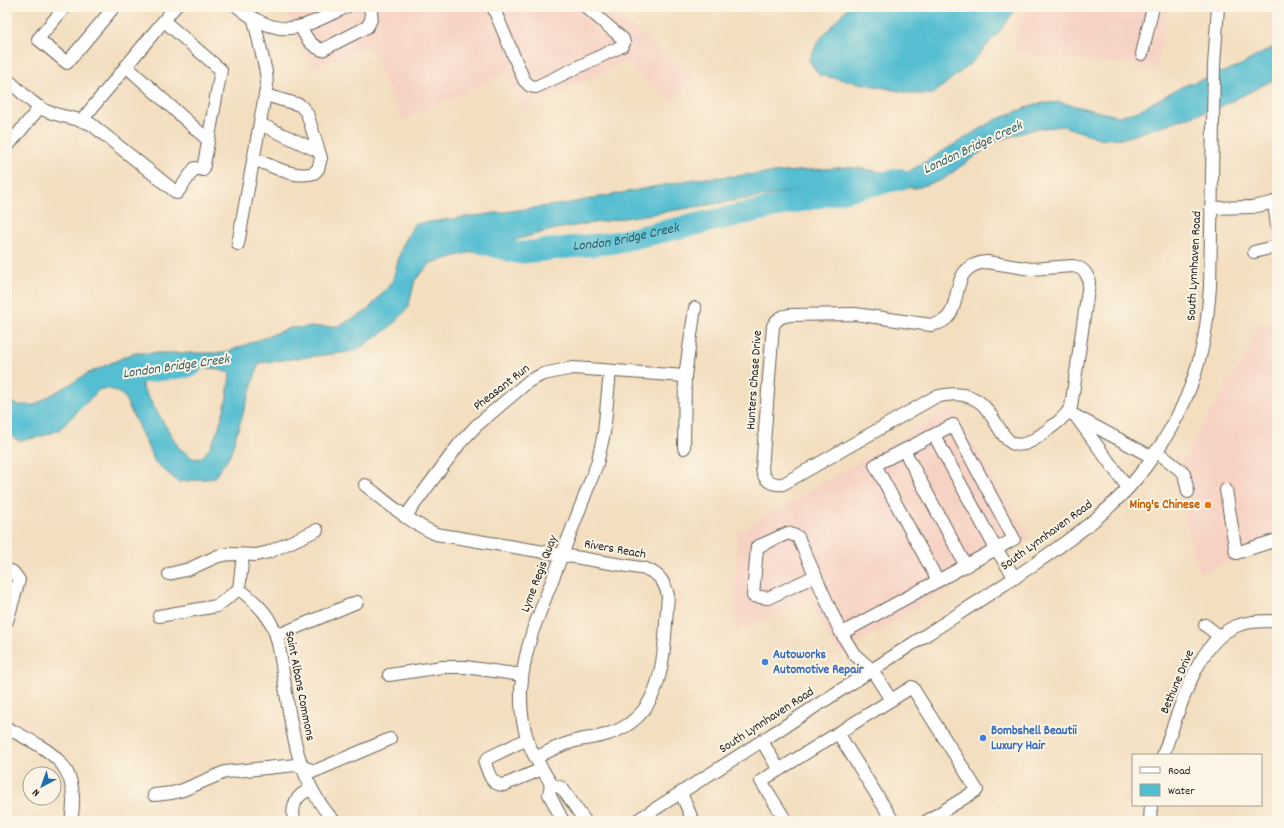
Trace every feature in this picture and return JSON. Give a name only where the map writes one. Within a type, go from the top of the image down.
[{"type":"street","points":[[65,7],[38,39],[68,63],[114,7]]},
{"type":"street","points":[[82,120],[175,7]]},
{"type":"street","points":[[238,7],[254,20],[277,28],[301,27],[346,7]]},
{"type":"street","points":[[301,27],[307,40],[314,47],[322,50],[367,27],[371,21],[372,13],[369,7]]},
{"type":"street","points":[[493,7],[524,80],[530,86],[536,87],[622,46],[624,43],[623,39],[586,7]]},
{"type":"street","points":[[1142,54],[1153,7]]},
{"type":"street","name":"South Lynnhaven Road","points":[[636,821],[1015,578],[1071,539],[1101,514],[1128,488],[1154,454],[1179,413],[1200,360],[1206,324],[1210,287],[1214,65],[1218,7]]},
{"type":"street","points":[[238,244],[265,95],[266,72],[254,20]]},
{"type":"street","points":[[7,79],[40,107],[60,116],[82,120],[91,124],[177,193],[194,168],[203,170],[222,70],[164,21]]},
{"type":"street","points":[[126,66],[208,140]]},
{"type":"street","points":[[254,159],[295,175],[305,176],[314,173],[318,169],[320,158],[307,113],[300,105],[265,95]]},
{"type":"street","points":[[7,147],[40,107]]},
{"type":"street","points":[[260,124],[318,151]]},
{"type":"street","points":[[1212,208],[1252,207],[1276,202],[1277,226]]},
{"type":"street","points":[[1254,252],[1277,246]]},
{"type":"street","name":"Hunters Chase Drive","points":[[987,262],[1031,269],[1073,266],[1080,268],[1085,272],[1089,283],[1071,407],[1072,414],[1065,416],[1032,442],[1019,445],[1005,438],[983,405],[978,401],[957,394],[946,394],[935,397],[783,484],[771,484],[763,473],[773,326],[775,322],[784,316],[855,314],[931,325],[939,324],[952,314],[959,281],[963,273],[970,266],[978,263],[987,262]]},
{"type":"street","points":[[684,448],[685,376],[695,308]]},
{"type":"street","name":"Pheasant Run","points":[[405,517],[460,443],[476,426],[529,381],[543,374],[573,368],[685,376]]},
{"type":"street","name":"Lyme Regis Quay","points":[[586,821],[562,788],[551,784],[527,739],[521,710],[522,675],[533,630],[598,464],[604,433],[610,371]]},
{"type":"street","points":[[1072,414],[1154,454],[1184,473],[1188,492]]},
{"type":"street","points":[[1072,414],[1128,488]]},
{"type":"street","points":[[842,633],[966,566],[1014,539],[953,425],[875,465],[938,581]]},
{"type":"street","points":[[934,435],[996,549],[1015,578]]},
{"type":"street","points":[[904,450],[966,566]]},
{"type":"street","name":"Rivers Reach","points":[[365,485],[405,517],[436,534],[646,569],[661,578],[666,587],[668,596],[659,679],[653,697],[645,709],[634,720],[622,728],[608,734],[574,741],[554,748],[536,758]]},
{"type":"street","points":[[1226,490],[1236,553],[1277,540]]},
{"type":"street","points":[[169,574],[189,569],[218,556],[230,554],[263,554],[317,530]]},
{"type":"street","points":[[815,576],[768,598],[753,596],[757,547],[788,533],[798,537],[842,633],[854,654],[872,670],[891,700]]},
{"type":"street","points":[[160,616],[217,606],[239,589],[243,555]]},
{"type":"street","points":[[7,570],[13,572],[19,580],[7,621]]},
{"type":"street","name":"Saint Albans Commons","points":[[239,589],[263,610],[272,624],[276,636],[292,736],[311,789],[322,808],[334,821]]},
{"type":"street","points":[[276,636],[357,602]]},
{"type":"street","name":"Bethune Drive","points":[[1163,754],[1192,678],[1205,652],[1219,636],[1231,628],[1244,623],[1277,621]]},
{"type":"street","points":[[1206,625],[1219,636]]},
{"type":"street","points":[[389,675],[442,667],[465,667],[522,675]]},
{"type":"street","points":[[786,821],[761,781],[912,687],[977,790],[927,821]]},
{"type":"street","points":[[7,728],[49,751],[59,759],[66,768],[73,790],[71,821]]},
{"type":"street","points":[[838,733],[893,821]]},
{"type":"street","points":[[154,795],[184,790],[225,772],[296,765],[315,771],[390,739]]},
{"type":"street","points":[[527,739],[488,758],[485,763],[492,781],[498,785],[504,785],[542,768]]},
{"type":"street","points":[[762,741],[779,770]]},
{"type":"street","name":"Lyme Regis Quay","points":[[551,784],[548,794],[563,821]]},
{"type":"street","points":[[294,821],[292,812],[295,801],[303,792],[311,789]]},
{"type":"street","points":[[681,793],[693,821]]},
{"type":"street","points":[[1150,821],[1151,806]]},
{"type":"shaded area","points":[[285,7],[607,7],[693,77],[672,101],[624,62],[522,110],[505,73],[403,120],[369,46],[311,69]]},
{"type":"shaded area","points":[[1022,7],[1168,7],[1156,67],[1015,53]]},
{"type":"shaded area","points":[[1277,322],[1277,546],[1199,573],[1174,474],[1243,359],[1259,324]]},
{"type":"shaded area","points":[[952,408],[1030,538],[839,655],[809,600],[734,633],[737,533]]},
{"type":"water","points":[[848,7],[1014,7],[1014,11],[1000,31],[971,63],[933,94],[915,94],[819,75],[809,60],[817,43]]},
{"type":"water","points":[[1277,45],[1277,78],[1222,106],[1125,138],[1102,139],[1063,126],[1035,129],[996,141],[942,180],[916,188],[842,184],[555,229],[431,263],[415,280],[408,308],[388,329],[355,351],[259,363],[230,455],[214,478],[178,482],[155,462],[124,396],[111,389],[100,389],[59,430],[43,436],[19,441],[7,433],[7,400],[17,405],[34,405],[87,374],[133,353],[224,353],[290,328],[339,326],[367,311],[392,282],[402,247],[414,224],[564,204],[695,179],[849,167],[903,175],[995,120],[1035,104],[1059,102],[1117,116],[1136,112],[1181,87],[1239,66]],"holes":[[[189,367],[212,368],[230,373],[228,393],[214,440],[203,456],[194,459],[179,448],[142,387],[143,378],[150,371]]]},
{"type":"waterway","name":"London Bridge Creek","points":[[464,238],[518,253],[611,243],[900,179]]},
{"type":"waterway","name":"London Bridge Creek","points":[[120,375],[191,366]]},
{"type":"place","name":"Ming's Chinese","points":[[1208,505]]},
{"type":"place","name":"Autoworks Automotive Repair","points":[[765,662]]},
{"type":"place","name":"Bombshell Beautii Luxury Hair","points":[[983,738]]}]
